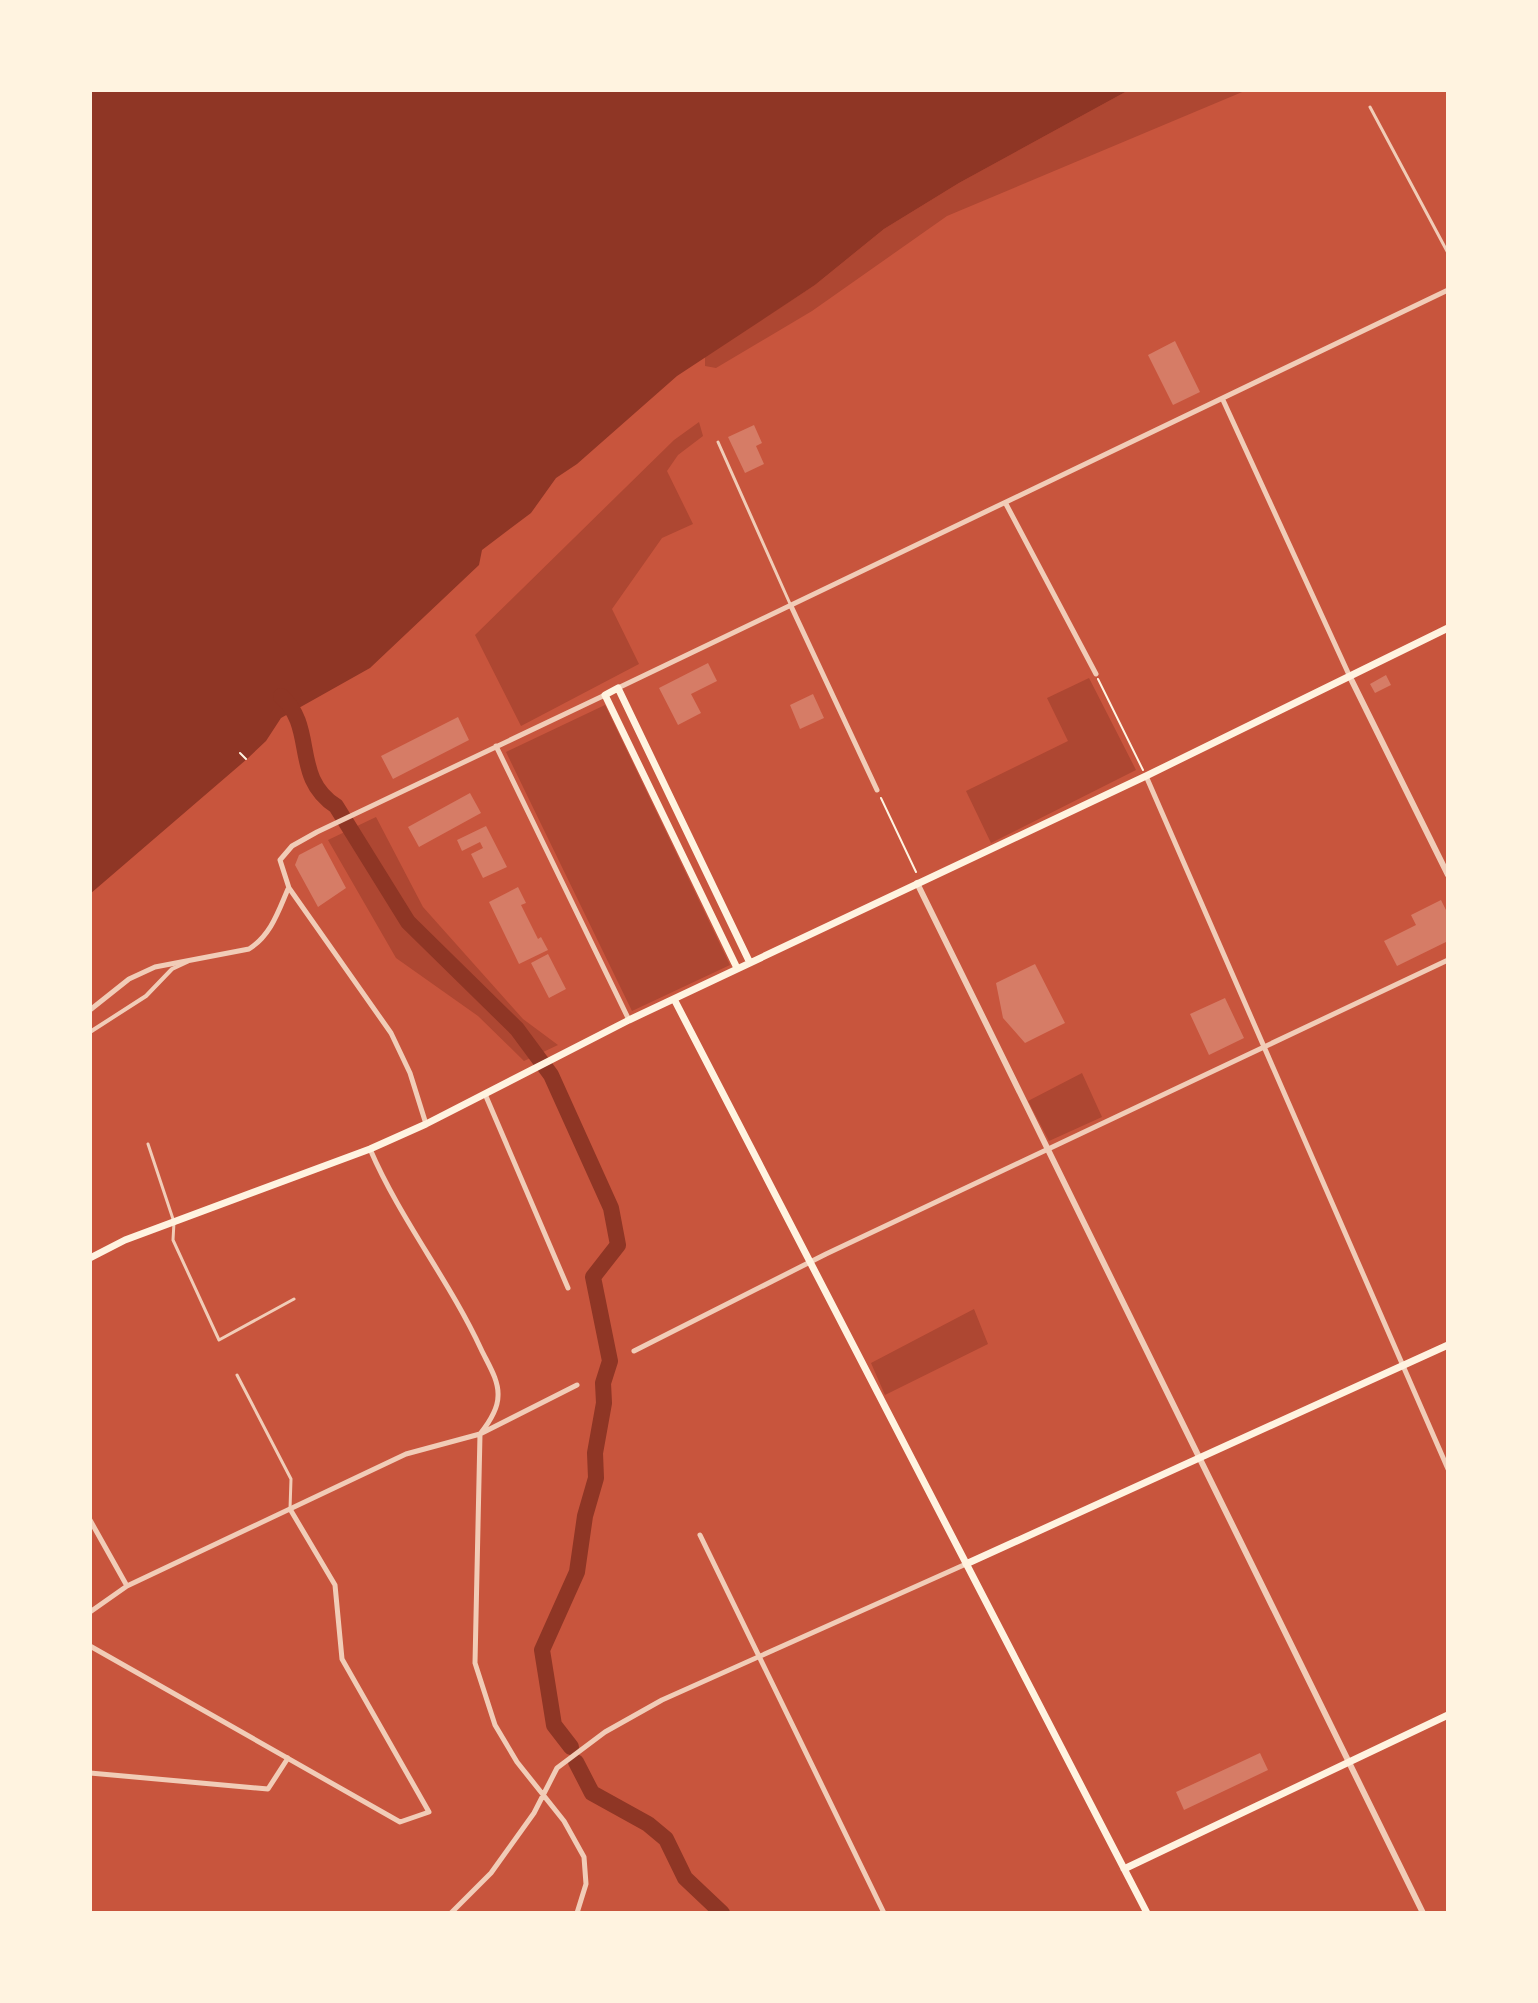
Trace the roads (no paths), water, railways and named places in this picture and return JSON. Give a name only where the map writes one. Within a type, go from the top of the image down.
[{"type":"main road","points":[[90,1258],[174,1222],[370,1149],[426,1124],[629,1020],[1146,776],[1448,628]]},
{"type":"main road","points":[[737,968],[605,695],[618,688],[750,963]]},
{"type":"main road","points":[[674,999],[1147,1913]]},
{"type":"main road","points":[[966,1564],[1448,1345]]},
{"type":"main road","points":[[1124,1869],[1448,1715]]},
{"type":"street","points":[[618,688],[1448,290]]},
{"type":"street","points":[[1223,400],[1350,677],[1448,875]]},
{"type":"street","points":[[1006,504],[1096,674]]},
{"type":"street","points":[[791,606],[877,790]]},
{"type":"street","points":[[426,1124],[410,1073],[391,1033],[289,888],[280,860],[292,846],[317,832],[605,695]]},
{"type":"street","points":[[496,746],[629,1020]]},
{"type":"street","points":[[1146,776],[1448,1469]]},
{"type":"street","points":[[917,883],[1423,1913]]},
{"type":"street","points":[[90,1010],[129,979],[155,967],[237,953],[260,942],[274,923],[289,888]]},
{"type":"street","points":[[90,1032],[146,996],[172,969],[197,958]]},
{"type":"street","points":[[634,1351],[809,1262],[1448,960]]},
{"type":"street","points":[[485,1092],[568,1288]]},
{"type":"street","points":[[370,1149],[386,1187],[460,1303],[495,1380],[498,1396],[495,1409],[480,1434],[475,1663],[495,1725],[564,1821],[584,1857],[586,1884],[577,1913]]},
{"type":"street","points":[[90,1612],[127,1586],[406,1454],[480,1434],[577,1385]]},
{"type":"street","points":[[90,1646],[400,1822],[429,1812],[342,1659],[335,1585],[290,1509]]},
{"type":"street","points":[[90,1520],[127,1586]]},
{"type":"street","points":[[700,1535],[884,1913]]},
{"type":"street","points":[[451,1913],[491,1873],[534,1813],[541,1793],[557,1768],[605,1732],[662,1700],[966,1564]]},
{"type":"street","points":[[90,1773],[268,1789],[288,1758]]},
{"type":"lane","points":[[1370,107],[1448,253]]},
{"type":"lane","points":[[718,442],[791,606]]},
{"type":"lane","points":[[148,1144],[174,1222],[173,1240],[219,1340],[294,1299]]},
{"type":"lane","points":[[237,1375],[291,1479],[290,1509]]},
{"type":"waterway","points":[[281,696],[298,723],[313,781],[336,806],[408,922],[517,1029],[551,1075],[611,1208],[618,1245],[593,1277],[610,1361],[603,1383],[604,1403],[595,1453],[596,1478],[585,1516],[577,1572],[542,1650],[554,1725],[571,1747]]},
{"type":"waterway","points":[[576,1762],[592,1793],[648,1824],[666,1839],[685,1878],[722,1913]]}]
